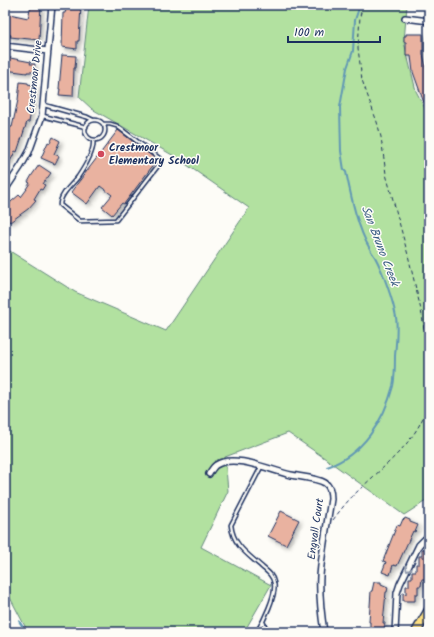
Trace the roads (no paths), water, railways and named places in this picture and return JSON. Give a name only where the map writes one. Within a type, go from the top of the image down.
[{"type":"main road","points":[[416,632],[429,610]]},
{"type":"street","name":"Crestmoor Drive","points":[[5,190],[29,152],[42,116],[52,5]]},
{"type":"street","points":[[405,18],[429,21]]},
{"type":"street","points":[[5,46],[48,51]]},
{"type":"street","name":"Engvall Court","points":[[209,474],[216,465],[222,463],[241,462],[276,472],[325,483],[329,487],[331,493],[320,578],[321,608],[324,632]]},
{"type":"street","points":[[395,632],[397,594],[400,584],[420,545],[425,539],[429,538]]},
{"type":"lane","points":[[44,105],[87,117],[102,124],[115,125],[161,160],[161,163],[116,220],[80,221],[60,205],[67,189],[78,177],[93,149],[93,140]]},
{"type":"lane","points":[[42,116],[86,127]]},
{"type":"lane","points":[[94,121],[89,123],[86,127],[86,135],[93,140],[99,139],[103,135],[105,130],[102,124]]},
{"type":"lane","points":[[257,632],[263,622],[275,584],[272,576],[236,542],[232,533],[231,525],[261,467]]},
{"type":"lane","points":[[263,622],[268,632]]},
{"type":"waterway","name":"San Bruno Creek","points":[[327,467],[340,462],[351,454],[370,435],[384,412],[393,386],[395,375],[397,332],[395,310],[381,270],[361,231],[352,201],[346,172],[344,170],[341,151],[340,107],[347,68],[353,51],[355,20],[360,5]]},
{"type":"waterway","name":"San Bruno Creek","points":[[19,621],[26,632]]},
{"type":"place","name":"Crestmoor Elementary School","points":[[101,154]]}]
